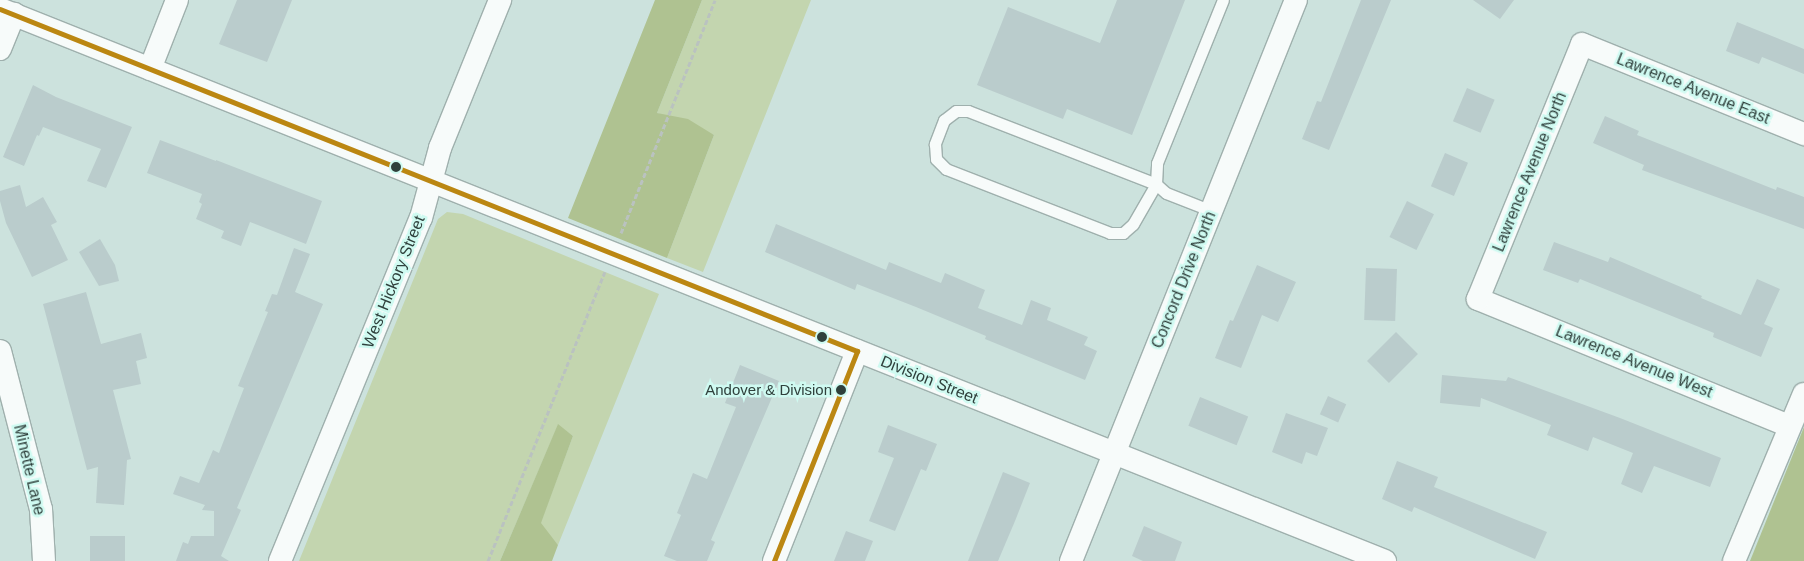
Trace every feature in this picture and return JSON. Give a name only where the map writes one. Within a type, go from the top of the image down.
[{"type":"street","points":[[150,69],[177,0]]},
{"type":"street","name":"West Hickory Street","points":[[280,561],[421,218],[440,148],[500,0]]},
{"type":"street","name":"Concord Drive North","points":[[1072,561],[1296,0]]},
{"type":"street","points":[[0,49],[7,12]]},
{"type":"street","name":"Division Street","points":[[7,12],[432,183],[1385,561]]},
{"type":"street","name":"Lawrence Avenue East","points":[[1582,44],[1804,134]]},
{"type":"street","name":"Lawrence Avenue North","points":[[1478,299],[1582,44]]},
{"type":"street","name":"Lawrence Avenue West","points":[[1478,299],[1789,426]]},
{"type":"street","name":"Minette Lane","points":[[0,350],[41,509],[44,561]]},
{"type":"street","points":[[774,561],[857,351]]},
{"type":"street","points":[[1734,561],[1804,394]]},
{"type":"lane","points":[[1212,212],[1166,193],[1156,184],[968,111],[956,111],[944,120],[935,144],[936,159],[946,169],[1110,233],[1123,232],[1133,224],[1156,184],[1157,163],[1223,0]]},
{"type":"path","points":[[620,236],[715,0]]},
{"type":"path","points":[[488,561],[606,270]]},
{"type":"green space","points":[[655,0],[702,0],[657,113],[688,119],[714,135],[667,258],[568,218]]},
{"type":"green space","points":[[702,0],[811,0],[703,272],[667,258],[714,135],[657,113]]},
{"type":"green space","points":[[447,212],[463,214],[659,294],[558,545],[540,524],[573,436],[558,425],[500,561],[299,561],[438,219]]},
{"type":"green space","points":[[558,424],[573,436],[541,523],[558,545],[552,561],[500,561]]},
{"type":"green space","points":[[1804,427],[1804,561],[1750,561]]},
{"type":"building","points":[[237,0],[292,0],[267,62],[219,44]]},
{"type":"building","points":[[1117,0],[1185,0],[1132,135],[1067,109],[1063,119],[977,85],[1008,7],[1100,43]]},
{"type":"building","points":[[1361,0],[1391,0],[1329,150],[1302,139],[1317,101],[1321,102]]},
{"type":"building","points":[[1473,0],[1514,0],[1500,19]]},
{"type":"building","points":[[1737,22],[1804,49],[1804,74],[1762,57],[1759,64],[1726,51]]},
{"type":"building","points":[[33,85],[56,97],[132,127],[106,188],[87,181],[101,149],[43,127],[39,136],[37,135],[24,166],[3,157]]},
{"type":"building","points":[[1467,88],[1495,100],[1481,133],[1453,121]]},
{"type":"building","points":[[1605,116],[1639,131],[1637,135],[1776,190],[1777,187],[1804,197],[1804,229],[1642,170],[1644,165],[1593,143]]},
{"type":"building","points":[[160,140],[322,201],[306,244],[250,222],[241,246],[221,238],[224,231],[196,219],[202,204],[199,202],[202,194],[147,173]]},
{"type":"building","points":[[1445,153],[1468,163],[1454,196],[1431,186]]},
{"type":"building","points":[[20,185],[26,207],[43,197],[57,222],[51,225],[68,260],[32,277],[6,223],[0,201],[0,191]]},
{"type":"building","points":[[1407,201],[1434,214],[1416,250],[1389,237]]},
{"type":"building","points":[[776,224],[886,270],[889,262],[941,283],[945,273],[985,290],[978,308],[1022,325],[1031,300],[1051,308],[1047,320],[1088,337],[1084,345],[1097,351],[1085,380],[985,339],[986,336],[916,307],[857,284],[855,290],[765,252]]},
{"type":"building","points":[[100,239],[115,265],[119,281],[99,286],[79,252]]},
{"type":"building","points":[[1554,242],[1608,262],[1610,257],[1702,296],[1701,298],[1741,315],[1757,279],[1780,289],[1764,324],[1773,328],[1761,357],[1713,337],[1714,333],[1580,279],[1578,283],[1543,270]]},
{"type":"building","points":[[294,248],[310,254],[295,292],[323,304],[237,508],[241,510],[221,556],[229,561],[176,561],[183,542],[188,544],[191,536],[214,536],[214,511],[202,510],[205,505],[173,494],[180,476],[199,483],[213,450],[219,453],[244,388],[238,386],[268,312],[265,311],[272,294],[277,295]]},
{"type":"building","points":[[1257,265],[1296,282],[1278,322],[1262,315],[1241,368],[1215,358],[1230,320],[1233,321]]},
{"type":"building","points":[[1366,268],[1397,269],[1395,321],[1364,320]]},
{"type":"building","points":[[86,292],[101,344],[141,333],[147,358],[136,361],[141,384],[113,390],[131,459],[127,460],[124,505],[96,503],[98,467],[87,470],[43,304]]},
{"type":"building","points":[[1396,332],[1418,354],[1389,383],[1367,361]]},
{"type":"building","points":[[740,365],[779,381],[711,540],[715,542],[707,561],[677,561],[664,556],[681,515],[677,513],[693,473],[707,479],[736,407],[725,403]]},
{"type":"building","points":[[1442,375],[1506,381],[1508,377],[1721,458],[1710,487],[1654,466],[1642,493],[1621,484],[1633,453],[1593,437],[1588,451],[1547,435],[1551,425],[1481,398],[1480,407],[1440,403]]},
{"type":"building","points":[[1328,396],[1346,404],[1338,422],[1320,414]]},
{"type":"building","points":[[1200,397],[1248,416],[1237,445],[1188,426]]},
{"type":"building","points":[[1286,413],[1328,428],[1317,456],[1306,452],[1302,464],[1272,452]]},
{"type":"building","points":[[888,425],[937,444],[926,471],[921,469],[895,531],[869,521],[894,458],[878,452]]},
{"type":"building","points":[[1397,461],[1438,477],[1434,487],[1547,532],[1535,559],[1414,507],[1412,512],[1382,499]]},
{"type":"building","points":[[1003,472],[1030,483],[998,561],[968,561]]},
{"type":"building","points":[[1144,526],[1182,542],[1175,561],[1143,561],[1132,556]]},
{"type":"building","points":[[846,531],[873,541],[865,561],[834,561]]},
{"type":"building","points":[[90,536],[125,536],[125,561],[90,561]]},
{"type":"transit line","points":[[0,9],[857,351]]},
{"type":"transit line","points":[[774,561],[857,351]]},
{"type":"place","name":"Andover & Division","points":[[841,390]]}]
